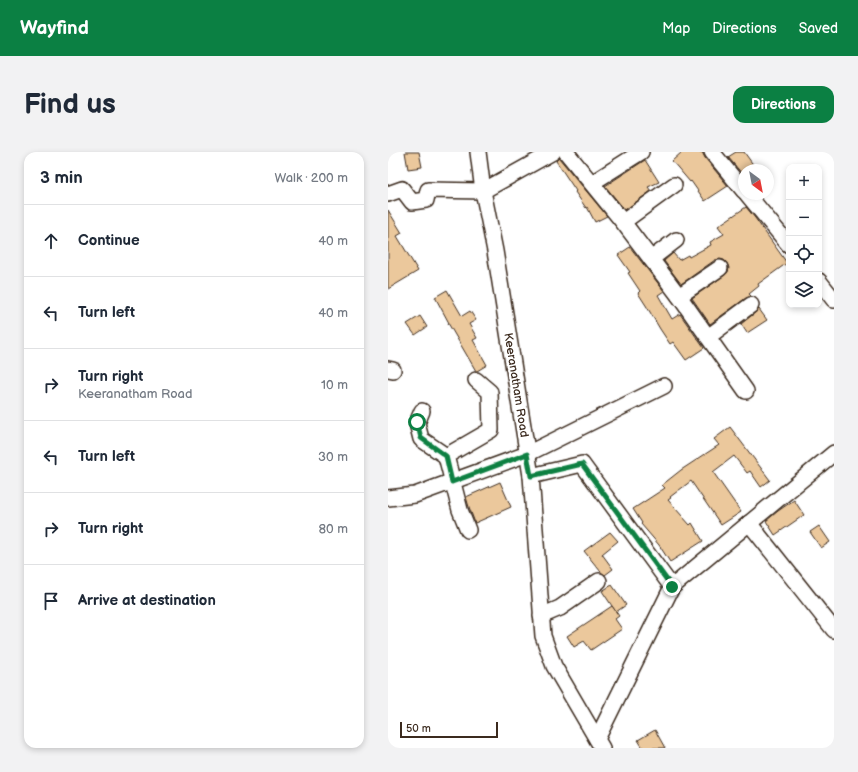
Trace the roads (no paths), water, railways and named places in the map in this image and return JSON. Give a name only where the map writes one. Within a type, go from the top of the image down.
[{"type":"street","name":"Keeranatham Road","points":[[478,152],[531,476],[543,636],[554,666],[600,744]]},
{"type":"street","points":[[388,194],[402,189],[412,202],[426,200],[428,190],[484,191],[553,152]]},
{"type":"street","points":[[566,152],[623,222],[679,296],[746,391]]},
{"type":"street","points":[[592,183],[641,152]]},
{"type":"street","points":[[712,152],[738,184]]},
{"type":"street","points":[[623,222],[674,185]]},
{"type":"street","points":[[751,200],[786,241]]},
{"type":"street","points":[[651,259],[676,240]]},
{"type":"street","points":[[679,296],[720,268]]},
{"type":"street","points":[[822,286],[834,300]]},
{"type":"street","points":[[708,337],[751,305]]},
{"type":"street","points":[[446,456],[491,430],[490,392],[476,380]]},
{"type":"street","points":[[388,498],[415,495],[527,454],[664,386]]},
{"type":"street","points":[[422,411],[417,422],[421,438],[446,456],[460,510],[468,530]]},
{"type":"street","points":[[600,744],[672,587],[834,453]]},
{"type":"street","points":[[531,476],[582,464],[672,587]]},
{"type":"street","points":[[749,523],[834,630]]},
{"type":"street","points":[[541,616],[560,608],[599,581]]}]
